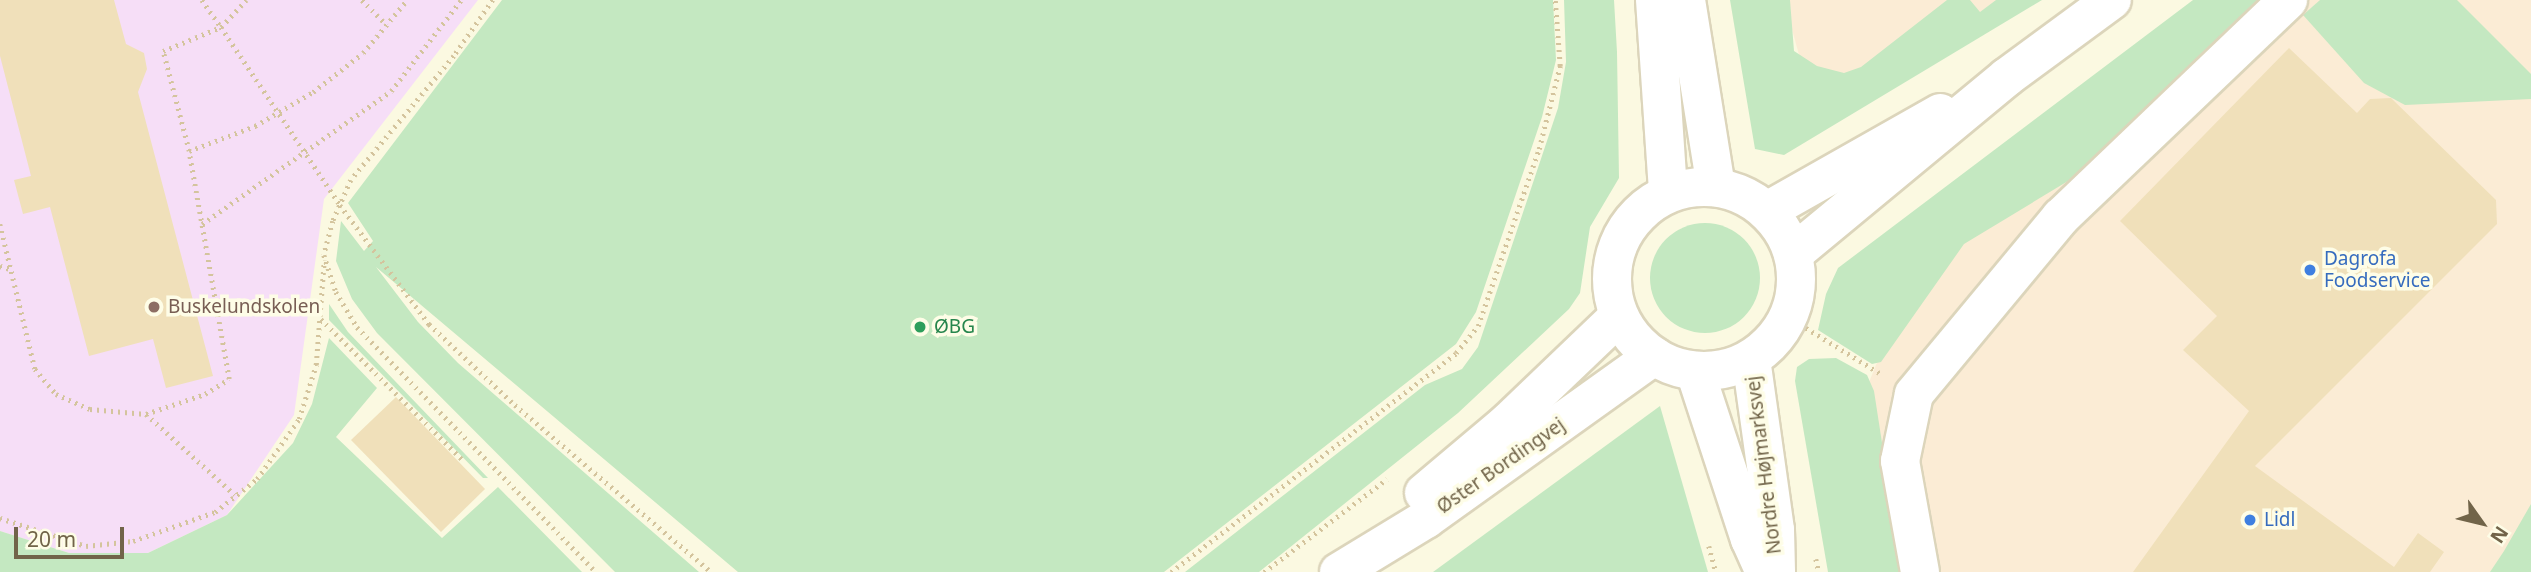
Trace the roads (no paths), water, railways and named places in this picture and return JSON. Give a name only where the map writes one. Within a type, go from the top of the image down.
[{"type":"street","points":[[1655,0],[1668,193]]},
{"type":"street","points":[[1686,0],[1716,187]]},
{"type":"street","points":[[1793,254],[2007,77],[2112,0]]},
{"type":"street","points":[[1920,572],[1900,461],[1914,394],[2062,217],[2288,0]]},
{"type":"street","points":[[1767,211],[1824,175],[2007,77]]},
{"type":"street","points":[[1716,187],[1736,192],[1767,211],[1793,254],[1795,296],[1788,317],[1775,338],[1751,359],[1723,369],[1695,371],[1654,356],[1634,339],[1619,316],[1612,274],[1616,252],[1639,213],[1668,193],[1716,187]]},
{"type":"street","name":"Øster Bordingvej","points":[[1341,570],[1619,316]]},
{"type":"street","name":"Øster Bordingvej","points":[[1341,570],[1436,512],[1654,356]]},
{"type":"street","name":"Nordre Højmarksvej","points":[[1751,359],[1775,530],[1776,572]]},
{"type":"street","name":"Nordre Højmarksvej","points":[[1695,371],[1765,572]]},
{"type":"place","name":"Dagrofa Foodservice","points":[[2310,270]]},
{"type":"place","name":"Buskelundskolen","points":[[154,307]]},
{"type":"place","name":"ØBG","points":[[920,327]]},
{"type":"place","name":"Lidl","points":[[2250,520]]}]
